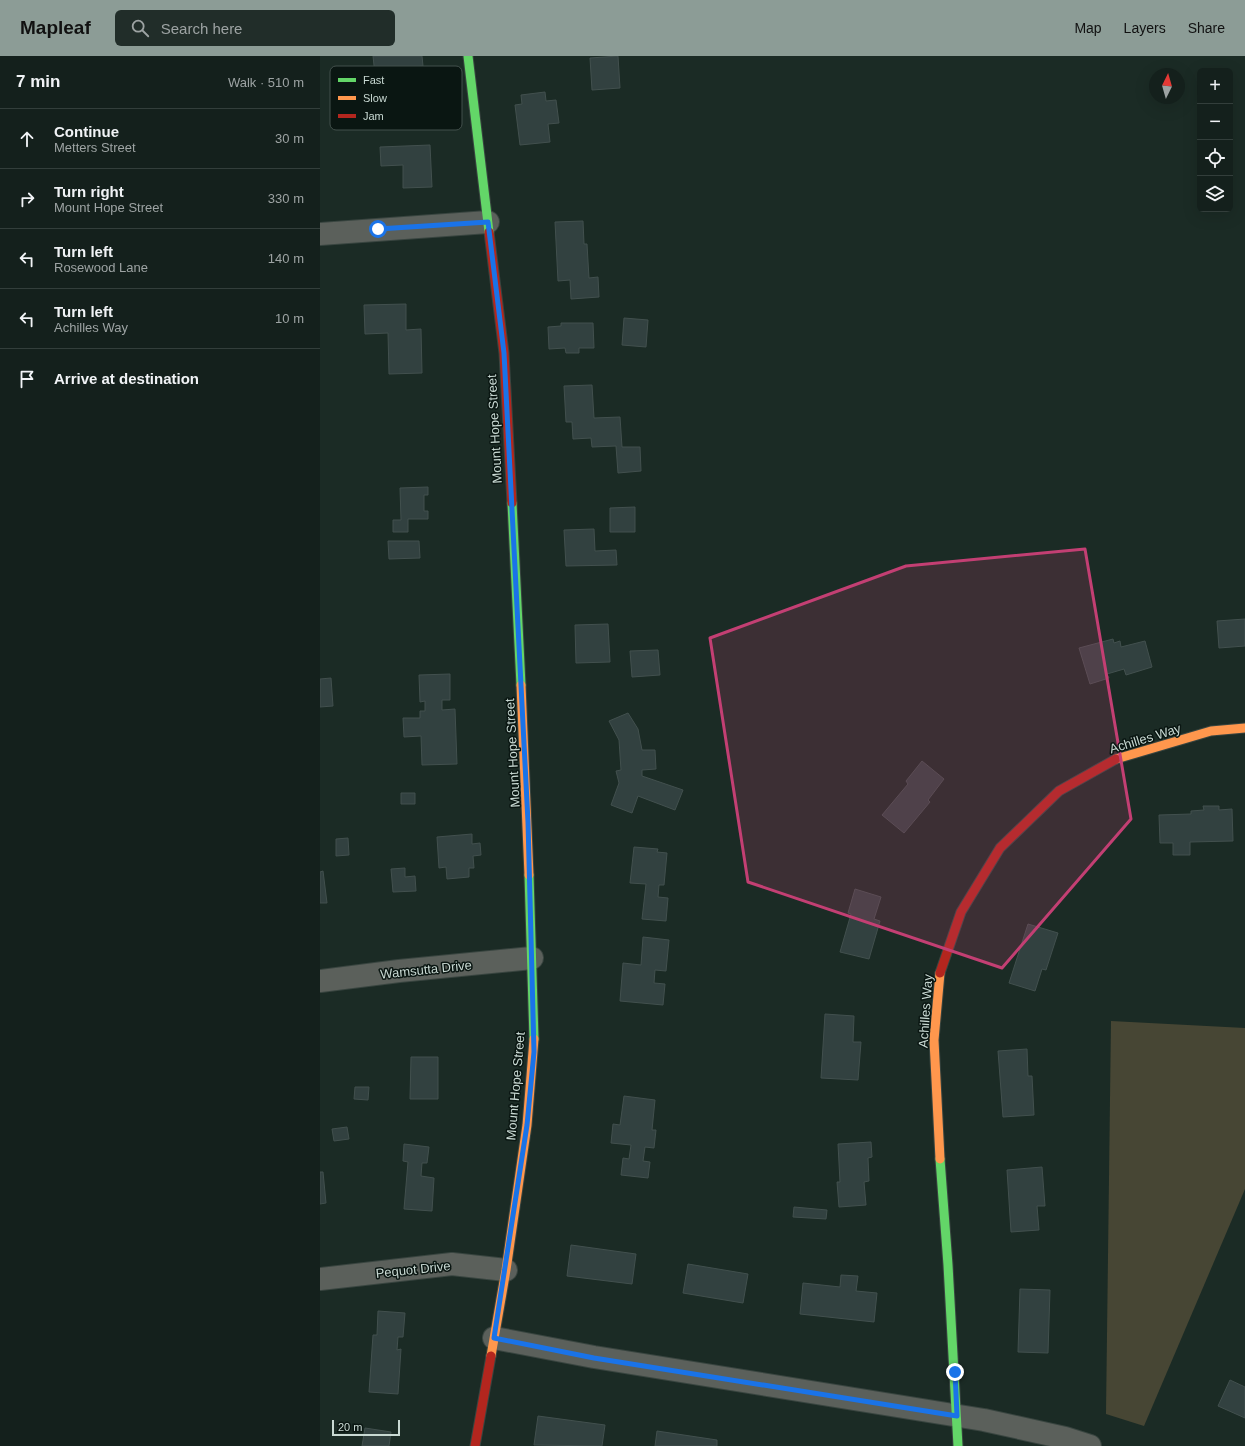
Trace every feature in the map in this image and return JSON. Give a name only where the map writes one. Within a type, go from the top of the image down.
[{"type":"street","name":"Mount Hope Street","points":[[468,56],[504,353],[513,553],[523,724],[534,1052],[527,1125],[506,1270],[475,1446]]},
{"type":"street","points":[[320,234],[488,222]]},
{"type":"street","name":"Achilles Way","points":[[958,1446],[938,1140],[934,1040],[940,971],[961,912],[1000,848],[1059,791],[1117,758],[1211,731],[1245,728]]},
{"type":"street","name":"Wamsutta Drive","points":[[320,981],[399,971],[532,958]]},
{"type":"street","name":"Pequot Drive","points":[[320,1279],[452,1264],[506,1270]]},
{"type":"street","points":[[494,1338],[594,1358],[957,1416],[1065,1438],[1090,1446]]},
{"type":"highlighted area","points":[[1085,549],[1131,819],[1002,968],[748,882],[710,638],[906,566]]},
{"type":"shaded area","points":[[1111,1021],[1245,1028],[1245,1189],[1144,1426],[1106,1414]]},
{"type":"building","points":[[373,56],[422,56],[423,66],[374,66]]},
{"type":"building","points":[[618,56],[620,88],[592,90],[590,58]]},
{"type":"building","points":[[545,92],[546,101],[556,100],[559,123],[548,124],[550,142],[520,145],[515,105],[522,104],[521,95]]},
{"type":"building","points":[[430,145],[432,187],[403,188],[403,165],[381,166],[380,147]]},
{"type":"building","points":[[583,221],[584,244],[587,244],[589,278],[598,277],[599,297],[571,299],[570,280],[558,281],[555,222]]},
{"type":"building","points":[[406,304],[406,330],[421,329],[422,373],[389,374],[388,333],[365,334],[364,305]]},
{"type":"building","points":[[624,318],[648,320],[646,347],[622,345]]},
{"type":"building","points":[[561,323],[593,323],[594,348],[579,348],[579,353],[566,353],[565,348],[549,349],[548,327],[561,326]]},
{"type":"building","points":[[592,385],[594,418],[620,417],[622,447],[640,447],[641,471],[618,473],[616,446],[592,447],[591,438],[573,439],[572,422],[566,422],[564,386]]},
{"type":"building","points":[[428,487],[428,495],[424,495],[424,511],[428,511],[428,519],[408,519],[408,532],[393,532],[393,520],[401,520],[400,488]]},
{"type":"building","points":[[635,507],[635,532],[610,532],[610,508]]},
{"type":"building","points":[[594,529],[595,551],[616,550],[617,565],[566,566],[564,530]]},
{"type":"building","points":[[388,541],[419,541],[420,558],[389,559]]},
{"type":"building","points":[[1245,619],[1245,646],[1219,648],[1217,621]]},
{"type":"building","points":[[608,624],[610,662],[576,663],[575,625]]},
{"type":"building","points":[[1113,639],[1114,643],[1120,641],[1121,647],[1145,641],[1152,667],[1126,675],[1124,669],[1107,674],[1109,678],[1090,684],[1079,648]]},
{"type":"building","points":[[658,650],[660,675],[632,677],[630,651]]},
{"type":"building","points":[[450,674],[450,700],[442,700],[442,710],[455,709],[457,764],[422,765],[421,736],[404,737],[403,718],[420,718],[420,711],[425,711],[425,701],[420,702],[419,675]]},
{"type":"building","points":[[331,678],[333,706],[320,707],[320,679]]},
{"type":"building","points":[[628,713],[638,729],[642,750],[655,750],[656,769],[642,770],[642,776],[683,790],[675,810],[638,796],[632,813],[611,805],[619,783],[616,771],[621,770],[619,740],[609,721]]},
{"type":"building","points":[[922,761],[944,779],[928,800],[930,802],[904,833],[882,815],[908,784],[906,781]]},
{"type":"building","points":[[401,793],[415,793],[415,804],[401,804]]},
{"type":"building","points":[[1203,806],[1219,806],[1219,810],[1232,809],[1233,841],[1190,842],[1190,855],[1173,855],[1173,843],[1160,843],[1159,815],[1191,814],[1191,811],[1204,810]]},
{"type":"building","points":[[472,834],[472,844],[480,843],[481,855],[473,856],[474,868],[469,868],[469,877],[447,879],[446,867],[439,868],[437,837]]},
{"type":"building","points":[[348,838],[349,855],[336,856],[336,839]]},
{"type":"building","points":[[634,847],[658,849],[657,852],[667,853],[664,885],[659,885],[658,897],[668,898],[666,921],[642,919],[646,884],[630,883]]},
{"type":"building","points":[[405,868],[405,877],[415,876],[416,891],[393,892],[391,869]]},
{"type":"building","points":[[323,871],[327,903],[320,903],[320,872]]},
{"type":"building","points":[[855,889],[881,897],[874,919],[880,921],[869,959],[840,952],[851,914],[848,913]]},
{"type":"building","points":[[1028,924],[1058,933],[1046,970],[1042,969],[1035,991],[1009,983]]},
{"type":"building","points":[[643,937],[669,940],[666,971],[655,970],[654,983],[665,984],[663,1005],[620,1001],[623,963],[641,965]]},
{"type":"building","points":[[825,1014],[854,1016],[853,1042],[861,1042],[858,1080],[821,1078]]},
{"type":"building","points":[[1027,1049],[1028,1076],[1032,1076],[1034,1115],[1003,1117],[998,1051]]},
{"type":"building","points":[[411,1057],[438,1057],[438,1099],[410,1099]]},
{"type":"building","points":[[355,1087],[369,1087],[368,1100],[354,1099]]},
{"type":"building","points":[[624,1096],[655,1100],[652,1130],[656,1130],[654,1148],[645,1147],[643,1161],[650,1162],[648,1178],[621,1175],[623,1158],[629,1159],[631,1145],[611,1143],[613,1124],[620,1125]]},
{"type":"building","points":[[347,1127],[349,1139],[334,1141],[332,1129]]},
{"type":"building","points":[[871,1142],[872,1157],[868,1158],[869,1181],[864,1182],[866,1205],[839,1207],[837,1182],[840,1182],[838,1144]]},
{"type":"building","points":[[404,1144],[429,1147],[427,1163],[422,1163],[421,1176],[434,1178],[432,1211],[404,1209],[408,1162],[403,1161]]},
{"type":"building","points":[[1042,1167],[1045,1206],[1037,1206],[1039,1230],[1011,1232],[1007,1170]]},
{"type":"building","points":[[320,1172],[323,1172],[326,1203],[320,1204]]},
{"type":"building","points":[[794,1207],[827,1210],[826,1219],[793,1217]]},
{"type":"building","points":[[571,1245],[636,1254],[632,1284],[567,1276]]},
{"type":"building","points":[[688,1264],[748,1274],[743,1303],[683,1293]]},
{"type":"building","points":[[841,1275],[858,1276],[856,1291],[877,1293],[874,1322],[800,1314],[803,1283],[840,1287]]},
{"type":"building","points":[[1020,1289],[1050,1290],[1048,1353],[1018,1352]]},
{"type":"building","points":[[378,1311],[405,1313],[403,1337],[398,1337],[397,1350],[401,1349],[398,1394],[369,1392],[373,1335],[377,1335]]},
{"type":"building","points":[[1230,1380],[1245,1387],[1245,1418],[1218,1406]]},
{"type":"building","points":[[538,1416],[605,1425],[602,1446],[534,1445]]},
{"type":"building","points":[[365,1428],[391,1432],[389,1446],[362,1446]]},
{"type":"building","points":[[657,1431],[717,1440],[717,1446],[655,1446]]},
{"type":"traffic: fast","points":[[468,56],[489,232]]},
{"type":"traffic: fast","points":[[512,503],[521,685]]},
{"type":"traffic: fast","points":[[529,875],[534,1039]]},
{"type":"traffic: fast","points":[[940,1159],[948,1265],[958,1446]]},
{"type":"traffic: slow","points":[[521,685],[529,875]]},
{"type":"traffic: slow","points":[[1116,759],[1211,731],[1245,728]]},
{"type":"traffic: slow","points":[[940,973],[934,1040],[940,1159]]},
{"type":"traffic: slow","points":[[491,1356],[506,1270],[527,1125],[534,1039]]},
{"type":"traffic: jam","points":[[489,232],[504,353],[512,503]]},
{"type":"traffic: jam","points":[[940,973],[961,912],[1000,848],[1059,791],[1116,759]]},
{"type":"traffic: jam","points":[[475,1446],[491,1356]]},
{"type":"route","points":[[378,229],[488,222],[504,353],[513,553],[528,822],[534,1052],[527,1125],[506,1270],[494,1338],[594,1358],[684,1371],[957,1416],[955,1372]]}]
